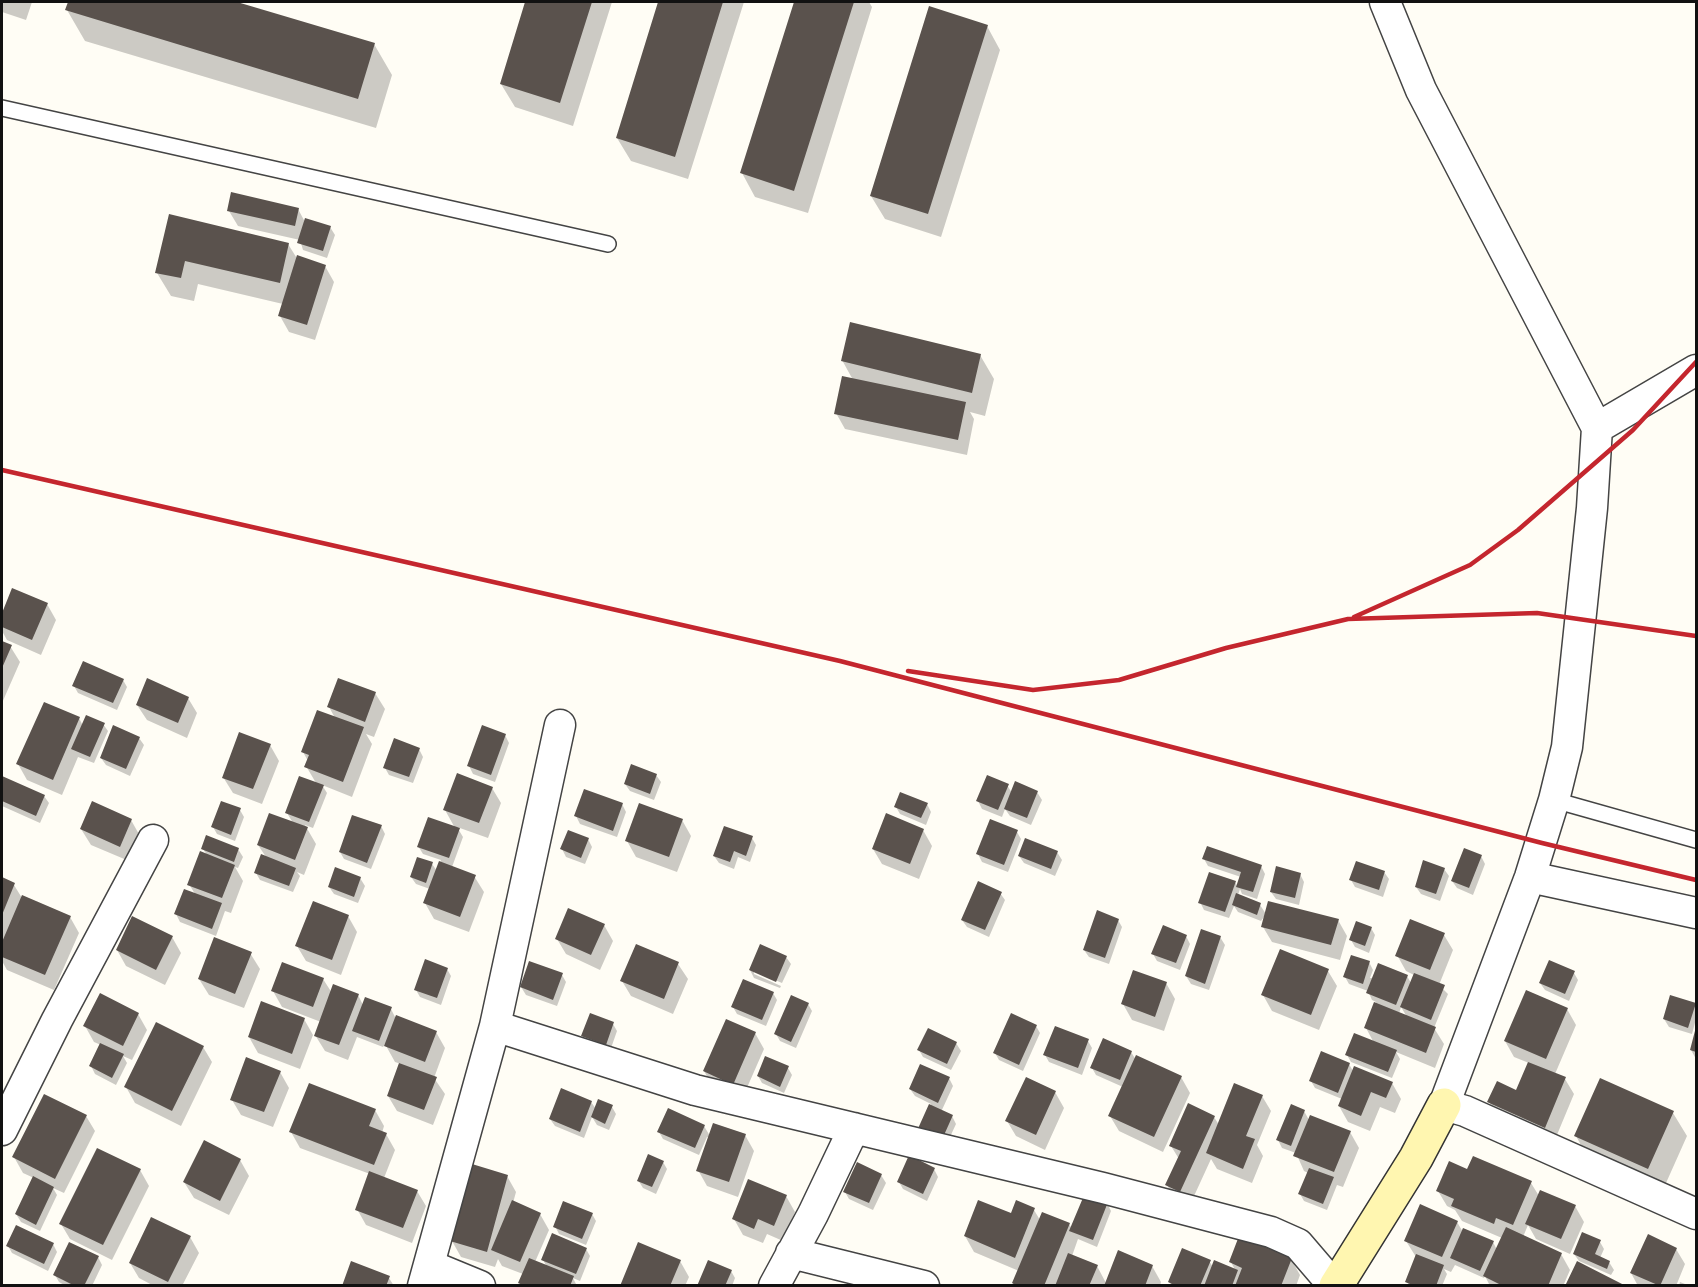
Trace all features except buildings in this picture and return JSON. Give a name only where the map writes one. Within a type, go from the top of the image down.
[{"type":"street","points":[[495,1026],[695,1090],[1114,1191],[1271,1232],[1298,1244],[1335,1286],[1416,1158],[1444,1105],[1530,877],[1554,800],[1567,747],[1592,508],[1597,428],[1421,90],[1385,2]]},
{"type":"street","points":[[1597,428],[1696,370]]},
{"type":"street","points":[[480,1286],[426,1275],[495,1026],[560,725]]},
{"type":"street","points":[[2,1130],[57,1020],[153,840]]},
{"type":"street","points":[[1530,877],[1696,913]]},
{"type":"street","points":[[1444,1105],[1464,1111],[1696,1214]]},
{"type":"street","points":[[774,1286],[854,1128]]},
{"type":"street","points":[[791,1253],[924,1286]]},
{"type":"lane","points":[[2,108],[608,244]]},
{"type":"lane","points":[[1554,800],[1696,840]]},
{"type":"railway","points":[[1354,617],[1470,565],[1518,530],[1633,430],[1696,362]]},
{"type":"railway","points":[[2,470],[840,661],[1542,843],[1696,880]]},
{"type":"railway","points":[[908,671],[1033,690],[1119,680],[1226,648],[1348,619],[1537,613],[1696,636]]}]
